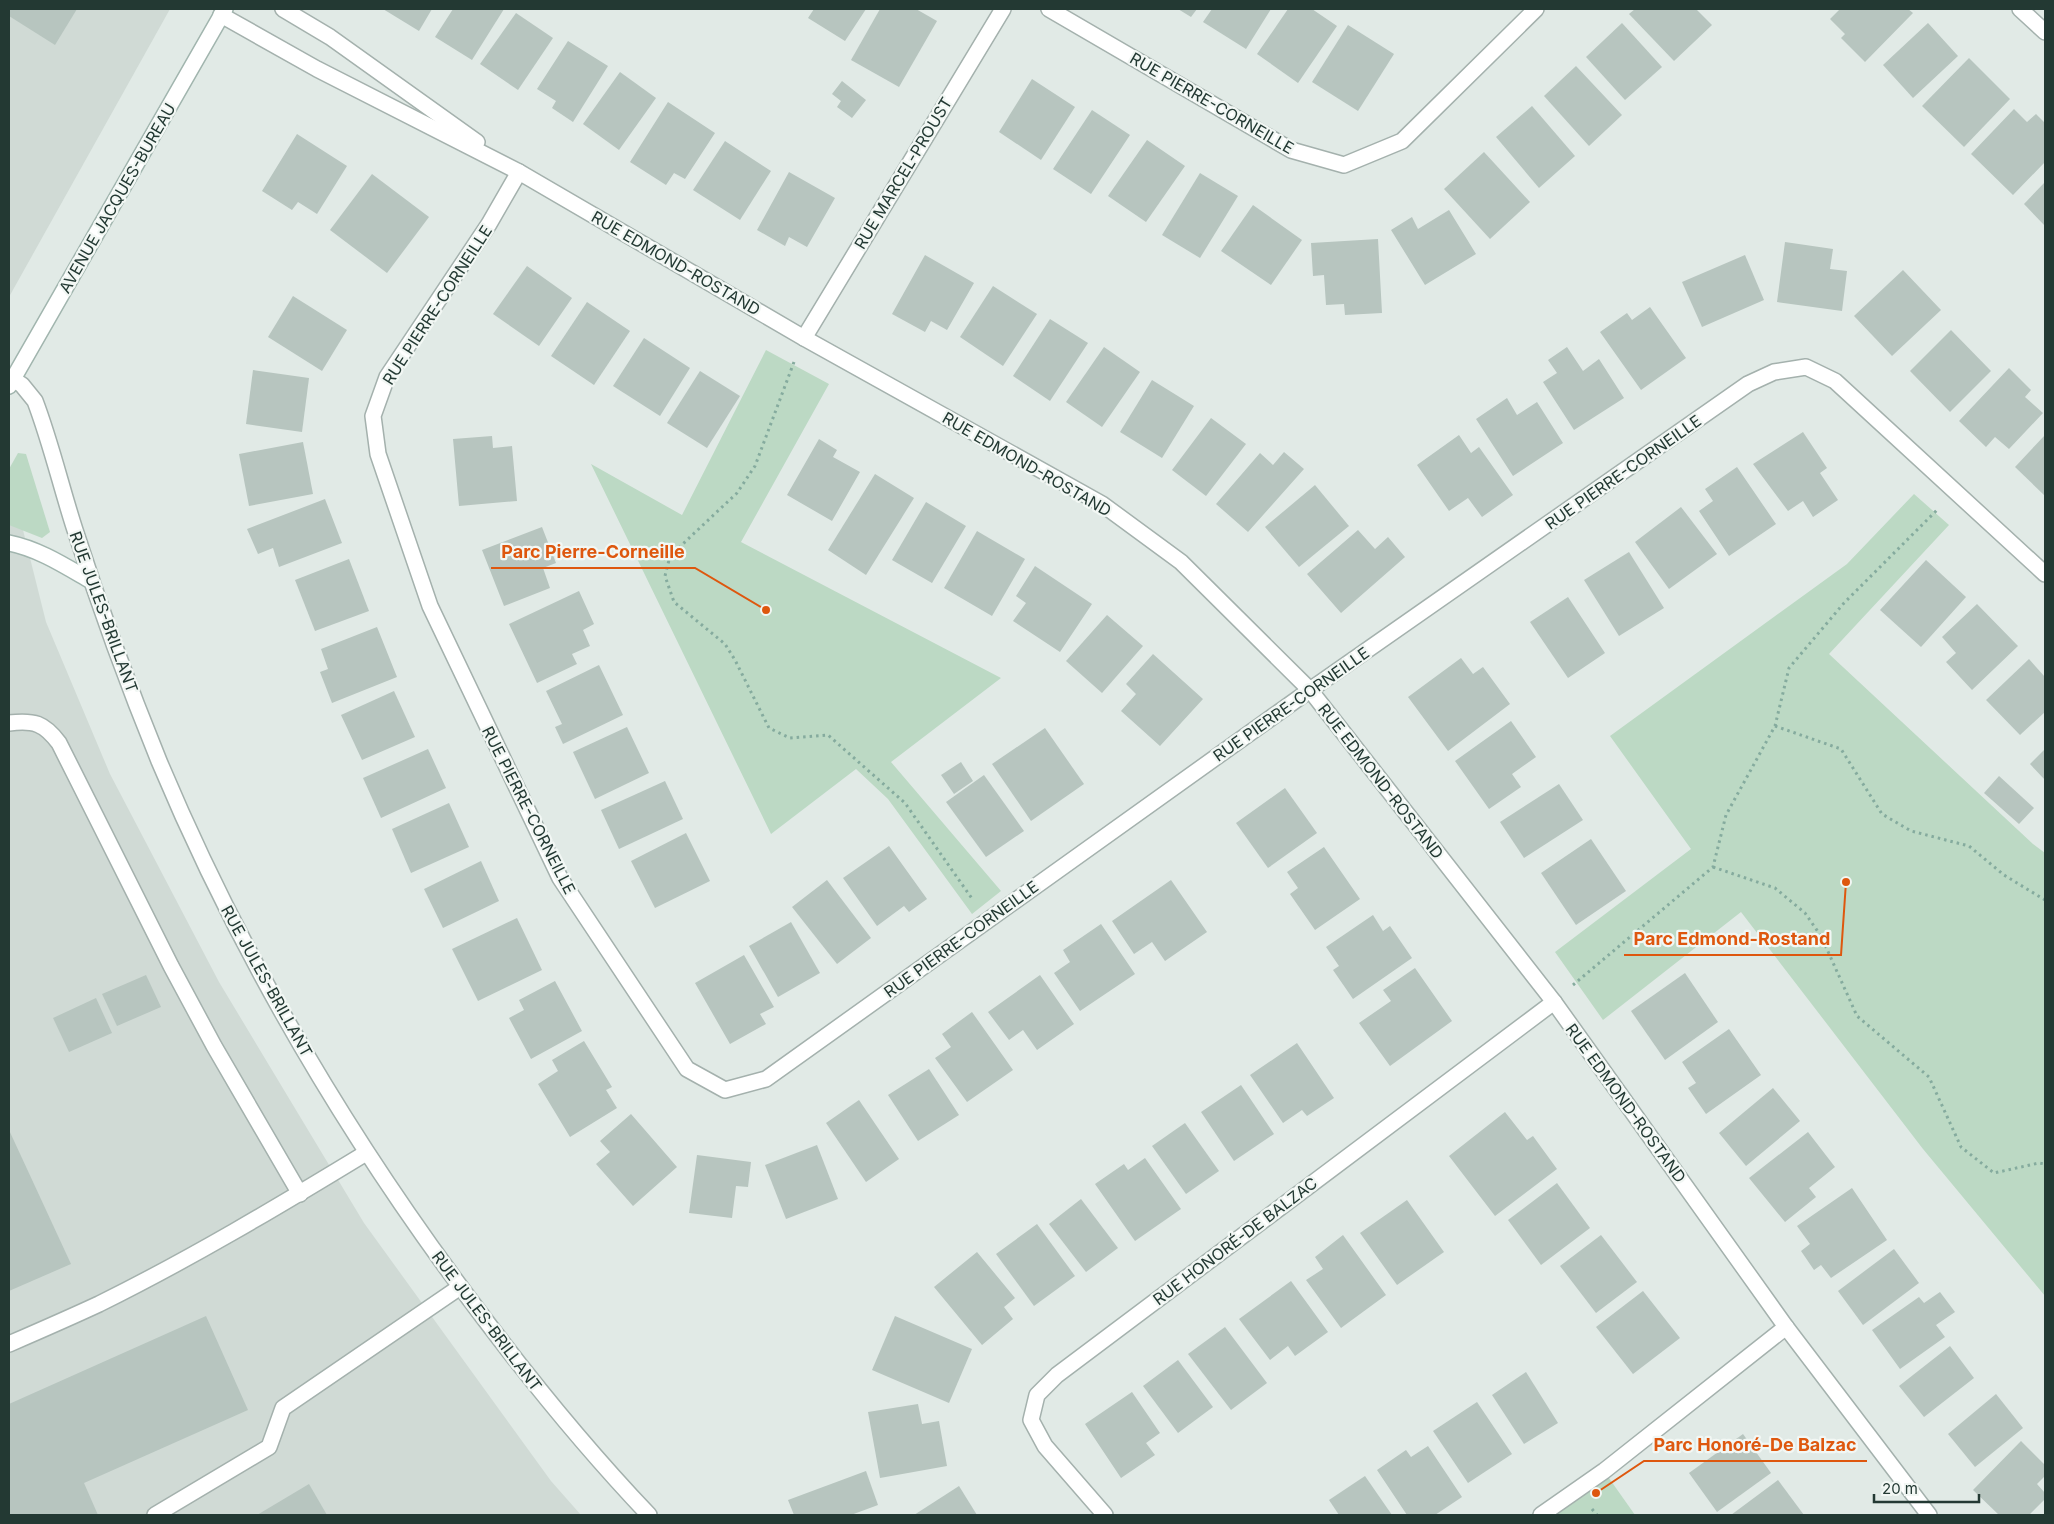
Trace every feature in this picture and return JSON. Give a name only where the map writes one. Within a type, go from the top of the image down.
[{"type":"street","name":"RUE EDMOND-ROSTAND","points":[[283,9],[330,37],[519,172]]},
{"type":"street","name":"RUE MARCEL-PROUST","points":[[804,338],[1003,9]]},
{"type":"street","name":"RUE PIERRE-CORNEILLE","points":[[1049,9],[1291,150],[1344,165],[1402,141],[1536,9]]},
{"type":"street","points":[[2020,9],[2045,32]]},
{"type":"street","name":"RUE EDMOND-ROSTAND","points":[[223,12],[317,69],[519,172],[804,338],[1102,504],[1181,562],[1310,690],[1554,1002],[1786,1327],[1929,1515]]},
{"type":"street","name":"AVENUE JACQUES-BUREAU","points":[[11,383],[223,12]]},
{"type":"street","name":"RUE PIERRE-CORNEILLE","points":[[519,172],[489,224],[386,377],[373,416],[378,454],[430,606],[560,878],[687,1069],[725,1090],[766,1079],[1310,690],[1748,384],[1774,372],[1806,368],[1835,381],[2045,574]]},
{"type":"street","name":"RUE JULES-BRILLANT","points":[[11,383],[30,392],[38,408],[91,580],[159,760],[213,881],[282,1012],[366,1153],[460,1287],[513,1357],[574,1431],[649,1515]]},
{"type":"street","points":[[9,543],[22,545],[43,554],[91,580]]},
{"type":"street","points":[[9,723],[24,721],[36,723],[49,730],[59,743],[171,966],[214,1046],[300,1194]]},
{"type":"street","name":"RUE HONORÉ-DE BALZAC","points":[[1105,1515],[1045,1446],[1031,1420],[1037,1395],[1065,1369],[1554,1002]]},
{"type":"street","points":[[9,1344],[99,1304],[300,1194],[366,1153]]},
{"type":"street","points":[[155,1515],[269,1447],[283,1408],[460,1287]]},
{"type":"street","points":[[1541,1515],[1604,1471],[1786,1327]]},
{"type":"path","points":[[804,338],[754,466],[737,493],[670,556],[665,576],[674,602],[725,644],[736,660],[769,728],[790,738],[828,736],[905,803],[987,921]]},
{"type":"path","points":[[1554,1002],[1713,867],[1726,815],[1775,726],[1789,668],[1844,603],[1956,491]]},
{"type":"path","points":[[1775,726],[1841,749],[1882,814],[1911,831],[1969,846],[2004,875],[2045,900]]},
{"type":"path","points":[[1713,867],[1775,888],[1805,913],[1821,936],[1857,1016],[1929,1077],[1961,1147],[1994,1173],[2039,1163],[2045,1164]]},
{"type":"shaded area","points":[[9,9],[170,9],[9,297]]},
{"type":"shaded area","points":[[9,474],[46,622],[110,774],[219,982],[364,1223],[551,1481],[581,1515],[9,1515]]},
{"type":"green space","points":[[766,350],[829,384],[741,542],[1001,678],[891,762],[1001,891],[972,914],[888,799],[856,769],[771,834],[591,464],[682,515]]},
{"type":"green space","points":[[18,453],[26,454],[50,532],[42,538],[9,525],[9,469]]},
{"type":"green space","points":[[1914,494],[1949,525],[1829,654],[2033,844],[2045,853],[2045,1296],[1923,1149],[1741,912],[1603,1020],[1555,952],[1691,849],[1610,736],[1847,564]]},
{"type":"green space","points":[[1604,1471],[1635,1515],[1540,1515]]},
{"type":"building","points":[[9,9],[77,9],[55,45],[9,16]]},
{"type":"building","points":[[383,9],[432,9],[419,31]]},
{"type":"building","points":[[453,9],[504,9],[472,60],[435,37]]},
{"type":"building","points":[[814,9],[866,9],[845,41],[808,18]]},
{"type":"building","points":[[880,9],[916,9],[937,21],[899,87],[851,60]]},
{"type":"building","points":[[1178,9],[1197,9],[1191,17]]},
{"type":"building","points":[[1212,9],[1271,9],[1246,49],[1203,22]]},
{"type":"building","points":[[1288,9],[1312,9],[1337,26],[1298,83],[1257,54]]},
{"type":"building","points":[[1635,9],[1696,9],[1712,25],[1674,61],[1629,14]]},
{"type":"building","points":[[1840,9],[1908,9],[1913,13],[1865,62],[1841,38],[1845,34],[1830,19]]},
{"type":"building","points":[[516,13],[553,38],[518,90],[480,64]]},
{"type":"building","points":[[1622,23],[1662,67],[1625,100],[1586,57]]},
{"type":"building","points":[[1928,23],[1958,56],[1913,98],[1883,65]]},
{"type":"building","points":[[1348,25],[1394,54],[1358,111],[1312,82]]},
{"type":"building","points":[[568,41],[608,66],[573,122],[552,108],[556,101],[537,89]]},
{"type":"building","points":[[1969,58],[2010,99],[1964,147],[1922,106]]},
{"type":"building","points":[[1576,66],[1622,115],[1589,146],[1544,96]]},
{"type":"building","points":[[620,72],[656,98],[619,150],[583,124]]},
{"type":"building","points":[[1032,79],[1075,107],[1041,160],[999,132]]},
{"type":"building","points":[[842,81],[866,100],[852,118],[837,107],[841,101],[832,94]]},
{"type":"building","points":[[668,102],[715,133],[685,179],[674,173],[666,185],[630,162]]},
{"type":"building","points":[[1532,106],[1575,156],[1539,188],[1496,137]]},
{"type":"building","points":[[2014,109],[2027,122],[2036,114],[2045,123],[2045,162],[2013,195],[1971,154]]},
{"type":"building","points":[[1092,110],[1130,135],[1091,194],[1053,169]]},
{"type":"building","points":[[297,134],[347,166],[317,214],[298,202],[292,210],[262,191]]},
{"type":"building","points":[[1147,140],[1185,166],[1146,222],[1108,196]]},
{"type":"building","points":[[725,141],[771,171],[740,220],[693,190]]},
{"type":"building","points":[[1484,152],[1530,202],[1490,239],[1444,189]]},
{"type":"building","points":[[789,172],[835,198],[807,247],[789,237],[785,246],[757,230]]},
{"type":"building","points":[[1200,173],[1238,196],[1200,258],[1162,235]]},
{"type":"building","points":[[372,174],[429,217],[387,273],[330,230]]},
{"type":"building","points":[[2045,182],[2045,226],[2024,204]]},
{"type":"building","points":[[1253,205],[1302,240],[1271,285],[1221,251]]},
{"type":"building","points":[[1449,210],[1476,254],[1425,285],[1391,230],[1412,217],[1418,229]]},
{"type":"building","points":[[1378,239],[1382,313],[1345,315],[1344,304],[1326,305],[1324,275],[1313,276],[1311,243]]},
{"type":"building","points":[[1785,242],[1833,249],[1830,269],[1847,271],[1842,311],[1777,302]]},
{"type":"building","points":[[925,255],[974,283],[947,330],[931,321],[925,332],[892,314]]},
{"type":"building","points":[[1745,255],[1764,300],[1702,327],[1682,282]]},
{"type":"building","points":[[527,266],[572,298],[539,346],[493,314]]},
{"type":"building","points":[[1903,270],[1941,310],[1892,356],[1854,316]]},
{"type":"building","points":[[993,286],[1037,314],[1003,366],[960,337]]},
{"type":"building","points":[[293,296],[347,330],[322,371],[268,337]]},
{"type":"building","points":[[587,302],[630,331],[594,385],[551,356]]},
{"type":"building","points":[[1650,307],[1686,358],[1641,390],[1600,332],[1627,313],[1632,320]]},
{"type":"building","points":[[1050,319],[1088,343],[1050,401],[1013,376]]},
{"type":"building","points":[[1951,330],[1991,371],[1950,412],[1910,371]]},
{"type":"building","points":[[644,338],[690,368],[660,416],[613,386]]},
{"type":"building","points":[[1104,347],[1140,372],[1102,427],[1066,402]]},
{"type":"building","points":[[1567,347],[1583,371],[1599,359],[1624,398],[1574,430],[1543,382],[1557,373],[1548,360]]},
{"type":"building","points":[[2009,368],[2031,390],[2025,397],[2043,413],[2009,449],[1995,437],[1986,447],[1959,421]]},
{"type":"building","points":[[253,370],[309,378],[302,432],[246,424]]},
{"type":"building","points":[[700,371],[740,396],[707,448],[667,423]]},
{"type":"building","points":[[1152,380],[1194,406],[1162,458],[1120,432]]},
{"type":"building","points":[[1507,398],[1517,415],[1537,402],[1563,443],[1513,476],[1476,419]]},
{"type":"building","points":[[1211,418],[1246,444],[1206,496],[1172,470]]},
{"type":"building","points":[[1803,432],[1827,468],[1820,473],[1838,500],[1813,517],[1803,501],[1788,511],[1753,464]]},
{"type":"building","points":[[1459,435],[1471,453],[1479,447],[1513,495],[1482,517],[1468,498],[1449,511],[1417,465]]},
{"type":"building","points":[[2045,435],[2045,496],[2015,467]]},
{"type":"building","points":[[492,436],[493,448],[512,446],[517,501],[459,506],[453,439]]},
{"type":"building","points":[[819,439],[837,450],[833,457],[860,472],[832,521],[787,495]]},
{"type":"building","points":[[303,442],[313,494],[249,506],[239,454]]},
{"type":"building","points":[[1284,452],[1304,469],[1248,532],[1216,504],[1260,453],[1273,465]]},
{"type":"building","points":[[1737,467],[1776,524],[1729,556],[1699,511],[1713,501],[1705,489]]},
{"type":"building","points":[[875,474],[914,498],[866,575],[828,550]]},
{"type":"building","points":[[1315,485],[1349,526],[1299,567],[1265,527]]},
{"type":"building","points":[[325,499],[342,543],[279,567],[273,548],[258,554],[247,529]]},
{"type":"building","points":[[926,502],[966,526],[932,583],[892,560]]},
{"type":"building","points":[[1681,507],[1717,554],[1669,589],[1635,542]]},
{"type":"building","points":[[542,527],[556,563],[543,568],[550,588],[504,606],[482,550]]},
{"type":"building","points":[[1358,530],[1375,549],[1388,537],[1405,557],[1341,613],[1307,574]]},
{"type":"building","points":[[977,531],[1025,559],[992,616],[944,588]]},
{"type":"building","points":[[1629,552],[1664,608],[1619,636],[1584,580]]},
{"type":"building","points":[[349,559],[369,611],[315,631],[295,580]]},
{"type":"building","points":[[1926,560],[1966,597],[1921,647],[1880,610]]},
{"type":"building","points":[[1035,566],[1092,604],[1060,652],[1013,621],[1026,603],[1016,596]]},
{"type":"building","points":[[579,591],[594,624],[583,630],[590,646],[572,654],[577,664],[537,683],[509,624]]},
{"type":"building","points":[[1568,597],[1605,653],[1568,678],[1530,622]]},
{"type":"building","points":[[1977,604],[2018,646],[1972,690],[1946,662],[1956,653],[1942,637]]},
{"type":"building","points":[[1107,615],[1143,646],[1102,693],[1066,661]]},
{"type":"building","points":[[377,627],[397,677],[332,703],[320,672],[328,669],[321,649]]},
{"type":"building","points":[[1153,654],[1203,699],[1160,746],[1121,711],[1136,694],[1126,684]]},
{"type":"building","points":[[1461,658],[1473,674],[1483,667],[1510,704],[1448,751],[1408,697]]},
{"type":"building","points":[[2029,659],[2045,677],[2045,712],[2020,735],[1986,700]]},
{"type":"building","points":[[599,665],[623,715],[563,744],[555,727],[562,724],[546,691]]},
{"type":"building","points":[[394,691],[415,737],[362,760],[341,715]]},
{"type":"building","points":[[1511,721],[1536,757],[1512,774],[1521,787],[1489,809],[1455,761]]},
{"type":"building","points":[[627,727],[649,773],[595,799],[573,752]]},
{"type":"building","points":[[1045,728],[1084,784],[1031,821],[992,764]]},
{"type":"building","points":[[428,749],[446,788],[381,818],[363,778]]},
{"type":"building","points":[[2045,749],[2045,780],[2030,764]]},
{"type":"building","points":[[961,762],[973,781],[954,794],[941,775]]},
{"type":"building","points":[[984,775],[1024,831],[986,857],[946,802]]},
{"type":"building","points":[[1999,776],[2034,808],[2019,824],[1984,793]]},
{"type":"building","points":[[665,781],[683,819],[619,849],[601,810]]},
{"type":"building","points":[[1559,784],[1583,820],[1524,858],[1500,822]]},
{"type":"building","points":[[1285,788],[1317,833],[1268,868],[1236,823]]},
{"type":"building","points":[[449,803],[469,847],[411,873],[392,829]]},
{"type":"building","points":[[686,833],[710,881],[655,908],[631,861]]},
{"type":"building","points":[[1591,839],[1626,891],[1576,925],[1541,873]]},
{"type":"building","points":[[889,846],[927,899],[909,912],[904,906],[877,926],[843,878]]},
{"type":"building","points":[[1324,847],[1360,899],[1315,930],[1290,894],[1298,888],[1287,872]]},
{"type":"building","points":[[481,861],[499,901],[443,928],[424,889]]},
{"type":"building","points":[[827,880],[871,938],[837,964],[792,907]]},
{"type":"building","points":[[1171,880],[1207,932],[1165,961],[1152,942],[1134,954],[1112,921]]},
{"type":"building","points":[[1373,915],[1383,931],[1390,926],[1412,958],[1353,999],[1333,970],[1339,966],[1326,947]]},
{"type":"building","points":[[517,918],[542,970],[478,1001],[452,949]]},
{"type":"building","points":[[791,922],[820,973],[778,997],[749,946]]},
{"type":"building","points":[[1101,924],[1135,974],[1080,1011],[1054,973],[1070,962],[1063,950]]},
{"type":"building","points":[[744,955],[774,1007],[760,1014],[766,1024],[730,1044],[695,983]]},
{"type":"building","points":[[1415,968],[1452,1021],[1390,1066],[1359,1023],[1391,1001],[1383,990]]},
{"type":"building","points":[[1685,973],[1718,1022],[1665,1060],[1631,1011]]},
{"type":"building","points":[[146,975],[161,1007],[117,1026],[102,994]]},
{"type":"building","points":[[1040,975],[1074,1024],[1037,1050],[1023,1030],[1009,1040],[988,1012]]},
{"type":"building","points":[[555,981],[582,1031],[531,1059],[509,1018],[524,1010],[519,1000]]},
{"type":"building","points":[[96,998],[112,1033],[69,1052],[53,1018]]},
{"type":"building","points":[[972,1012],[1013,1070],[967,1102],[935,1058],[951,1047],[942,1034]]},
{"type":"building","points":[[1729,1029],[1761,1075],[1706,1114],[1688,1088],[1696,1083],[1682,1062]]},
{"type":"building","points":[[584,1041],[612,1087],[606,1090],[617,1108],[570,1137],[538,1084],[558,1071],[552,1060]]},
{"type":"building","points":[[1297,1043],[1334,1098],[1307,1116],[1302,1110],[1283,1123],[1250,1075]]},
{"type":"building","points":[[929,1069],[959,1115],[918,1141],[888,1095]]},
{"type":"building","points":[[1241,1085],[1274,1134],[1234,1161],[1201,1112]]},
{"type":"building","points":[[1773,1088],[1800,1121],[1746,1166],[1719,1133]]},
{"type":"building","points":[[859,1100],[899,1159],[866,1182],[826,1123]]},
{"type":"building","points":[[1505,1112],[1527,1140],[1533,1136],[1557,1169],[1495,1216],[1449,1156]]},
{"type":"building","points":[[631,1114],[677,1167],[633,1206],[596,1164],[610,1152],[600,1141]]},
{"type":"building","points":[[1185,1123],[1219,1171],[1186,1194],[1152,1146]]},
{"type":"building","points":[[9,1130],[71,1264],[9,1291]]},
{"type":"building","points":[[1808,1132],[1835,1167],[1809,1188],[1816,1197],[1785,1222],[1749,1178]]},
{"type":"building","points":[[817,1145],[838,1199],[786,1219],[765,1165]]},
{"type":"building","points":[[697,1155],[751,1162],[748,1187],[736,1186],[732,1218],[689,1213]]},
{"type":"building","points":[[1145,1158],[1181,1209],[1135,1241],[1095,1184],[1124,1164],[1128,1170]]},
{"type":"building","points":[[1557,1183],[1590,1228],[1541,1265],[1508,1220]]},
{"type":"building","points":[[1852,1188],[1887,1240],[1831,1278],[1821,1265],[1814,1270],[1801,1251],[1810,1244],[1797,1226]]},
{"type":"building","points":[[1081,1199],[1118,1248],[1086,1272],[1049,1224]]},
{"type":"building","points":[[1407,1200],[1444,1252],[1397,1285],[1360,1233]]},
{"type":"building","points":[[1037,1224],[1075,1276],[1034,1306],[996,1254]]},
{"type":"building","points":[[1343,1235],[1386,1295],[1341,1328],[1306,1280],[1323,1269],[1315,1257]]},
{"type":"building","points":[[1601,1235],[1637,1282],[1596,1313],[1560,1266]]},
{"type":"building","points":[[1894,1249],[1919,1283],[1863,1325],[1838,1291]]},
{"type":"building","points":[[977,1252],[1015,1298],[1004,1307],[1013,1319],[982,1345],[934,1287]]},
{"type":"building","points":[[1291,1281],[1328,1332],[1295,1356],[1288,1346],[1270,1360],[1239,1319]]},
{"type":"building","points":[[1643,1291],[1680,1338],[1633,1374],[1596,1327]]},
{"type":"building","points":[[1940,1292],[1955,1312],[1936,1325],[1945,1337],[1900,1369],[1872,1330],[1919,1297],[1924,1303]]},
{"type":"building","points":[[206,1316],[248,1410],[84,1483],[98,1515],[9,1515],[9,1404]]},
{"type":"building","points":[[895,1316],[972,1349],[949,1403],[872,1370]]},
{"type":"building","points":[[1225,1327],[1267,1383],[1231,1410],[1188,1354]]},
{"type":"building","points":[[1950,1346],[1974,1378],[1924,1417],[1899,1386]]},
{"type":"building","points":[[1178,1360],[1213,1407],[1178,1433],[1143,1386]]},
{"type":"building","points":[[1526,1372],[1558,1423],[1524,1444],[1492,1395]]},
{"type":"building","points":[[1132,1392],[1160,1433],[1146,1443],[1155,1455],[1121,1478],[1085,1424]]},
{"type":"building","points":[[1996,1394],[2023,1428],[1975,1467],[1948,1434]]},
{"type":"building","points":[[1477,1402],[1512,1454],[1468,1483],[1433,1431]]},
{"type":"building","points":[[918,1404],[922,1424],[939,1421],[947,1466],[880,1478],[868,1412]]},
{"type":"building","points":[[1743,1434],[1771,1473],[1717,1512],[1689,1473]]},
{"type":"building","points":[[2021,1441],[2045,1465],[2045,1476],[2037,1484],[2045,1493],[2045,1499],[2029,1515],[1999,1515],[1973,1490]]},
{"type":"building","points":[[1428,1446],[1462,1497],[1435,1515],[1407,1515],[1377,1470],[1406,1450],[1411,1457]]},
{"type":"building","points":[[866,1471],[878,1505],[851,1515],[794,1515],[788,1500]]},
{"type":"building","points":[[1365,1476],[1392,1515],[1339,1515],[1329,1500]]},
{"type":"building","points":[[1778,1480],[1804,1515],[1731,1515]]},
{"type":"building","points":[[309,1484],[327,1515],[257,1515]]},
{"type":"building","points":[[959,1486],[977,1515],[914,1515]]},
{"type":"place","name":"Parc Pierre-Corneille","points":[[766,610]]},
{"type":"place","name":"Parc Edmond-Rostand","points":[[1846,882]]},
{"type":"place","name":"Parc Honoré-De Balzac","points":[[1596,1493]]}]
